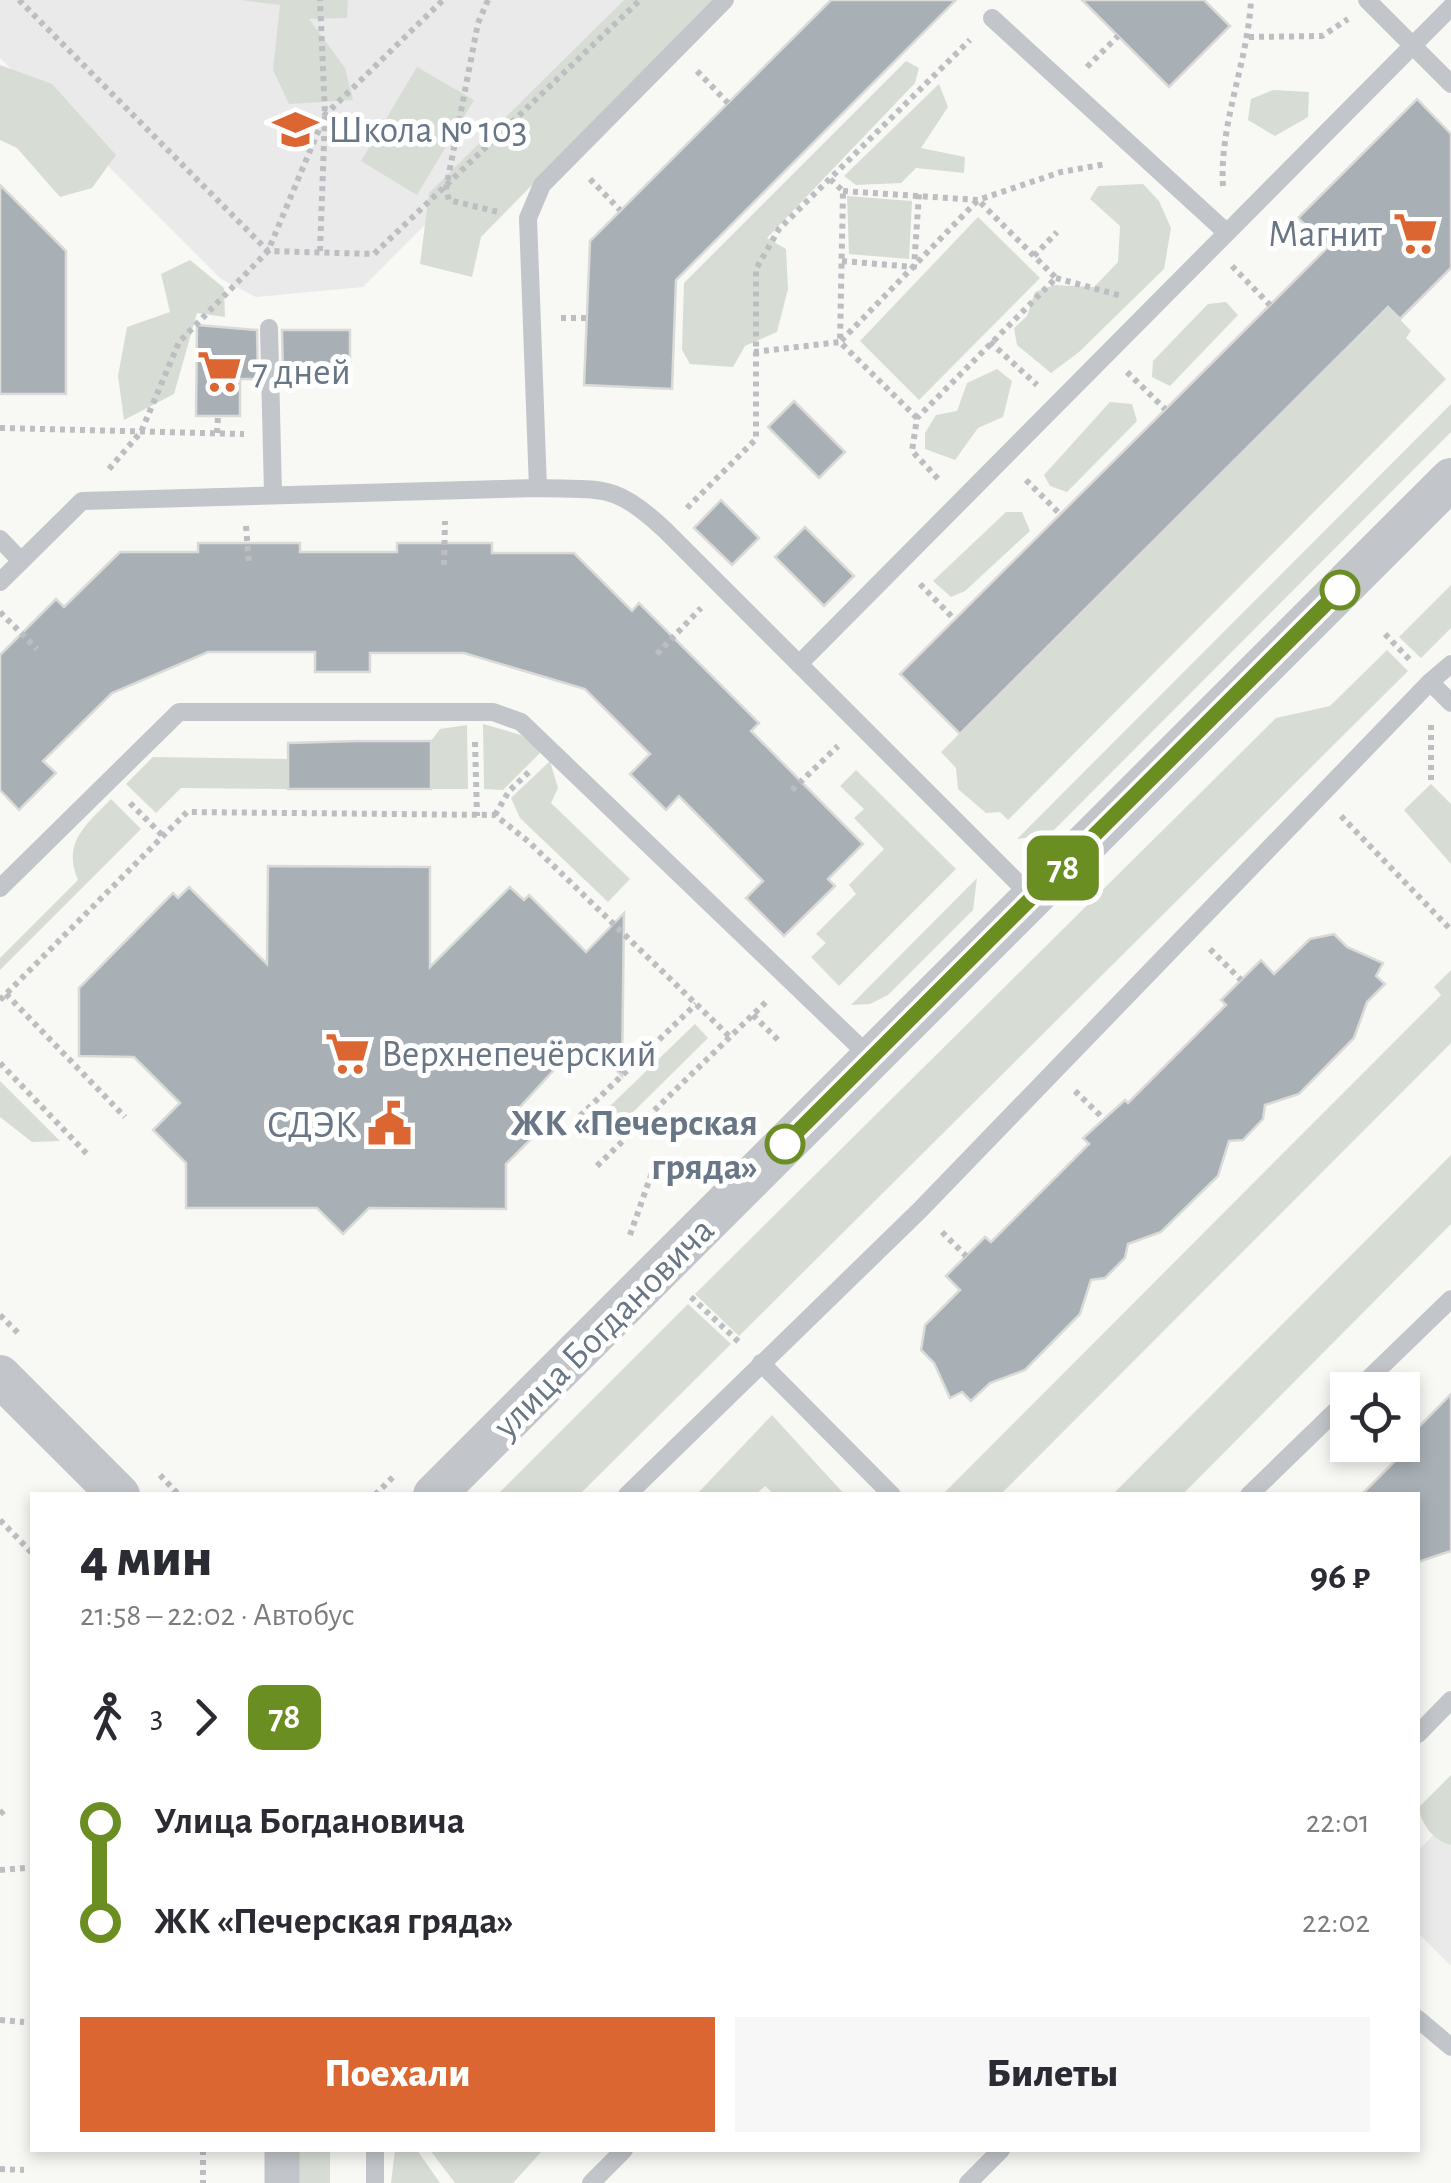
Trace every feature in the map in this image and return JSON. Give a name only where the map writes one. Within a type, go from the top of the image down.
[{"type":"street","name":"улица Богдановича","points":[[437,1492],[1451,480]]},
{"type":"street","points":[[0,1376],[117,1492]]},
{"type":"street","points":[[282,2152],[282,2183]]},
{"type":"lane","points":[[538,488],[528,218],[542,185],[725,0]]},
{"type":"lane","points":[[1369,2],[1451,84]]},
{"type":"lane","points":[[798,664],[1451,8]]},
{"type":"lane","points":[[992,18],[1143,158],[1219,239]]},
{"type":"lane","points":[[270,328],[273,494]]},
{"type":"lane","points":[[0,582],[82,500],[538,488],[613,490],[633,500],[1033,898]]},
{"type":"lane","points":[[0,539],[22,561]]},
{"type":"lane","points":[[631,1492],[920,1210],[1320,794],[1451,664]]},
{"type":"lane","points":[[1430,682],[1451,703]]},
{"type":"lane","points":[[0,888],[179,712],[493,712],[521,722],[552,750],[871,1058]]},
{"type":"lane","points":[[1376,1372],[1451,1299]]},
{"type":"lane","points":[[761,1364],[889,1492]]},
{"type":"lane","points":[[1252,1492],[1330,1417]]},
{"type":"lane","points":[[1420,1732],[1451,1700]]},
{"type":"lane","points":[[1420,2021],[1451,2047]]},
{"type":"lane","points":[[375,2152],[375,2183]]},
{"type":"lane","points":[[591,2183],[622,2152]]},
{"type":"lane","points":[[968,2183],[999,2152]]},
{"type":"path","points":[[19,0],[268,251],[374,254],[446,190],[640,0]]},
{"type":"path","points":[[320,0],[325,114],[320,251]]},
{"type":"path","points":[[82,500],[141,432],[179,342],[268,251],[325,114],[442,0]]},
{"type":"path","points":[[488,0],[478,23],[446,190],[449,200],[528,218]]},
{"type":"path","points":[[623,0],[628,12]]},
{"type":"path","points":[[1251,0],[1249,38],[1221,164],[1219,239],[1270,304]]},
{"type":"path","points":[[1249,38],[1322,36],[1369,2]]},
{"type":"path","points":[[676,49],[728,102]]},
{"type":"path","points":[[714,482],[756,439],[756,269],[778,229],[944,66]]},
{"type":"path","points":[[569,158],[620,210]]},
{"type":"path","points":[[830,179],[843,191],[978,200],[1060,172],[1143,158]]},
{"type":"path","points":[[843,191],[840,342],[917,418]]},
{"type":"path","points":[[914,267],[920,194]]},
{"type":"path","points":[[978,200],[1056,278],[1154,304]]},
{"type":"path","points":[[754,352],[840,342],[978,200]]},
{"type":"path","points":[[1034,256],[1057,232]]},
{"type":"path","points":[[842,261],[914,267]]},
{"type":"path","points":[[960,501],[912,452],[917,418],[1056,278]]},
{"type":"path","points":[[990,342],[1056,404]]},
{"type":"path","points":[[1108,352],[1165,410]]},
{"type":"path","points":[[217,433],[218,416]]},
{"type":"path","points":[[0,428],[256,434]]},
{"type":"path","points":[[1004,457],[1060,514]]},
{"type":"path","points":[[444,564],[446,490]]},
{"type":"path","points":[[900,562],[954,619]]},
{"type":"path","points":[[657,654],[721,587]]},
{"type":"path","points":[[0,612],[37,648]]},
{"type":"path","points":[[1430,682],[1431,784]]},
{"type":"path","points":[[474,712],[477,816]]},
{"type":"path","points":[[792,790],[859,725]]},
{"type":"path","points":[[495,816],[509,792],[552,750]]},
{"type":"path","points":[[108,780],[163,836]]},
{"type":"path","points":[[1320,794],[1451,930]]},
{"type":"path","points":[[125,1118],[3,997],[188,812],[495,816],[529,842],[730,1037]]},
{"type":"path","points":[[597,1166],[790,978]]},
{"type":"path","points":[[580,1116],[696,1004]]},
{"type":"path","points":[[753,1015],[778,1040]]},
{"type":"path","points":[[0,1063],[88,1154]]},
{"type":"path","points":[[628,1240],[656,1160]]},
{"type":"path","points":[[686,1293],[761,1364]]},
{"type":"path","points":[[0,1520],[30,1550]]},
{"type":"path","points":[[0,1870],[26,1868]]},
{"type":"path","points":[[0,2020],[24,2022]]},
{"type":"path","points":[[202,2152],[202,2183]]},
{"type":"path","points":[[0,2169],[24,2170]]},
{"type":"shaded area","name":"Школа № 103","points":[[0,0],[649,0],[363,287],[256,297],[221,279],[0,58]]},
{"type":"shaded area","points":[[241,0],[348,0],[347,18],[309,19],[345,68],[353,100],[289,104],[273,70],[280,5]]},
{"type":"shaded area","points":[[624,0],[714,0],[481,237],[472,277],[420,264],[429,193]]},
{"type":"shaded area","points":[[906,61],[919,68],[915,83],[767,238],[786,249],[788,289],[777,332],[745,346],[733,367],[690,364],[682,350],[684,283]]},
{"type":"shaded area","points":[[0,65],[52,84],[116,155],[92,188],[60,197],[17,148],[0,140]]},
{"type":"shaded area","points":[[417,67],[474,100],[417,195],[361,161]]},
{"type":"shaded area","points":[[939,84],[948,107],[921,148],[965,157],[964,173],[916,168],[901,183],[856,185],[844,176]]},
{"type":"shaded area","points":[[1273,90],[1309,92],[1308,117],[1275,136],[1248,120],[1251,99]]},
{"type":"shaded area","points":[[1143,184],[1159,201],[1171,228],[1164,269],[1079,352],[1051,373],[1017,345],[1014,328],[1027,316],[1035,292],[1054,285],[1094,287],[1118,262],[1120,226],[1090,199],[1098,186]]},
{"type":"shaded area","points":[[847,196],[912,201],[909,259],[849,254]]},
{"type":"shaded area","points":[[978,217],[1040,278],[919,400],[860,341]]},
{"type":"shaded area","points":[[190,260],[224,288],[225,317],[197,313],[174,394],[124,420],[118,376],[127,327],[170,312],[161,274]]},
{"type":"shaded area","points":[[1226,302],[1238,315],[1170,386],[1152,377],[1153,361],[1208,304]]},
{"type":"shaded area","points":[[1388,307],[1411,331],[1406,338],[1446,379],[1008,820],[1000,812],[986,813],[958,789],[956,768],[941,752]]},
{"type":"shaded area","points":[[997,369],[1012,381],[1003,417],[978,428],[955,460],[925,449],[925,433],[936,415],[957,411],[967,383]]},
{"type":"shaded area","points":[[1110,402],[1132,404],[1137,421],[1067,492],[1050,486],[1044,475]]},
{"type":"shaded area","points":[[1451,404],[1451,432],[1049,835],[1017,839]]},
{"type":"shaded area","points":[[1006,512],[1022,512],[1030,531],[965,591],[951,597],[933,581]]},
{"type":"shaded area","points":[[1451,585],[1451,628],[1421,658],[1399,637]]},
{"type":"shaded area","points":[[1387,650],[1408,671],[739,1336],[695,1294],[1276,718],[1330,706]]},
{"type":"shaded area","points":[[483,724],[521,735],[541,752],[503,790],[484,789]]},
{"type":"shaded area","points":[[467,725],[468,789],[431,789],[431,741],[440,729]]},
{"type":"shaded area","points":[[153,757],[288,759],[288,789],[181,788],[156,813],[126,784]]},
{"type":"shaded area","points":[[550,761],[558,788],[551,803],[630,879],[608,902],[520,818],[511,798]]},
{"type":"shaded area","points":[[856,770],[956,869],[839,986],[811,957],[826,943],[816,934],[856,894],[849,885],[884,849],[854,818],[864,809],[840,786]]},
{"type":"shaded area","points":[[1431,784],[1451,804],[1451,864],[1404,810]]},
{"type":"shaded area","points":[[111,799],[141,829],[0,970],[0,958],[78,880],[73,855],[79,835]]},
{"type":"shaded area","points":[[977,878],[973,910],[888,995],[870,1004],[851,1005]]},
{"type":"shaded area","points":[[1451,970],[1451,1043],[1003,1492],[945,1492],[1441,995],[1434,987]]},
{"type":"shaded area","points":[[695,1024],[708,1038],[623,1122],[609,1107]]},
{"type":"shaded area","points":[[0,1081],[60,1141],[32,1142],[0,1117]]},
{"type":"shaded area","points":[[1451,1155],[1451,1224],[1185,1492],[1115,1492]]},
{"type":"shaded area","points":[[688,1304],[731,1344],[582,1492],[500,1492]]},
{"type":"shaded area","points":[[772,1415],[842,1492],[772,1492],[765,1486],[758,1492],[699,1492]]},
{"type":"shaded area","points":[[1451,1775],[1451,1845],[1430,1831],[1420,1806]]},
{"type":"shaded area","points":[[1451,1817],[1451,1966],[1420,1935],[1420,1849]]},
{"type":"shaded area","points":[[295,2152],[330,2152],[330,2183],[296,2183]]},
{"type":"shaded area","points":[[395,2152],[418,2152],[440,2183],[391,2183]]},
{"type":"shaded area","points":[[432,2152],[541,2152],[513,2183],[455,2183]]},
{"type":"building","points":[[831,0],[956,0],[676,280],[672,389],[584,385],[590,241]]},
{"type":"building","points":[[1082,0],[1204,0],[1230,26],[1169,87]]},
{"type":"building","points":[[1417,99],[1451,134],[1451,268],[1400,319],[1388,307],[960,734],[900,674],[1328,247],[1298,218]]},
{"type":"building","points":[[0,185],[66,251],[66,394],[0,394]]},
{"type":"building","points":[[197,325],[257,330],[258,379],[240,379],[240,416],[196,416]]},
{"type":"building","points":[[282,330],[350,330],[350,380],[283,380]]},
{"type":"building","points":[[794,401],[845,452],[819,478],[768,427]]},
{"type":"building","points":[[721,500],[759,538],[732,565],[694,528]]},
{"type":"building","points":[[805,527],[854,576],[824,606],[775,557]]},
{"type":"building","points":[[198,543],[300,543],[300,552],[397,552],[397,543],[492,543],[492,553],[574,553],[632,611],[639,603],[759,723],[751,731],[863,844],[828,879],[835,886],[784,936],[746,898],[763,881],[679,796],[666,810],[630,774],[650,754],[585,689],[464,653],[370,653],[370,672],[315,672],[315,652],[208,652],[112,693],[43,761],[56,773],[19,810],[0,790],[0,655],[56,599],[64,607],[120,552],[198,552]]},
{"type":"building","points":[[431,741],[431,789],[288,789],[288,743]]},
{"type":"building","name":"Верхнепечёрский","points":[[268,866],[430,867],[430,967],[510,887],[524,900],[529,895],[586,952],[624,913],[622,1076],[592,1045],[578,1059],[564,1059],[520,1107],[542,1128],[506,1164],[506,1209],[369,1208],[343,1234],[317,1208],[186,1208],[186,1163],[153,1130],[180,1103],[134,1057],[79,1056],[79,988],[173,893],[178,898],[189,887],[267,964]]},
{"type":"building","points":[[1334,934],[1347,947],[1383,963],[1376,976],[1385,984],[1367,1002],[1354,1038],[1299,1094],[1265,1105],[1263,1119],[1243,1140],[1229,1141],[1218,1176],[1161,1232],[1128,1244],[1125,1258],[1105,1278],[1091,1280],[1080,1314],[1025,1370],[990,1383],[971,1401],[962,1392],[950,1398],[934,1363],[921,1350],[925,1325],[960,1290],[946,1276],[985,1237],[991,1242],[1089,1144],[1083,1138],[1125,1100],[1128,1103],[1226,1005],[1221,1000],[1261,960],[1274,974],[1310,939]]},
{"type":"building","points":[[1451,1394],[1451,1551],[1420,1561],[1420,1492],[1364,1492],[1394,1462],[1420,1462],[1420,1426]]},
{"type":"bus line","name":"78","points":[[785,1144],[1340,590]]},
{"type":"place","name":"Школа № 103","points":[[295,129]]},
{"type":"place","name":"Магнит","points":[[1415,233]]},
{"type":"place","name":"7 дней","points":[[219,371]]},
{"type":"place","name":"Верхнепечёрский","points":[[348,1053]]},
{"type":"place","name":"СДЭК","points":[[390,1124]]},
{"type":"place","name":"ЖК «Печерская гряда»","points":[[785,1144]]}]
